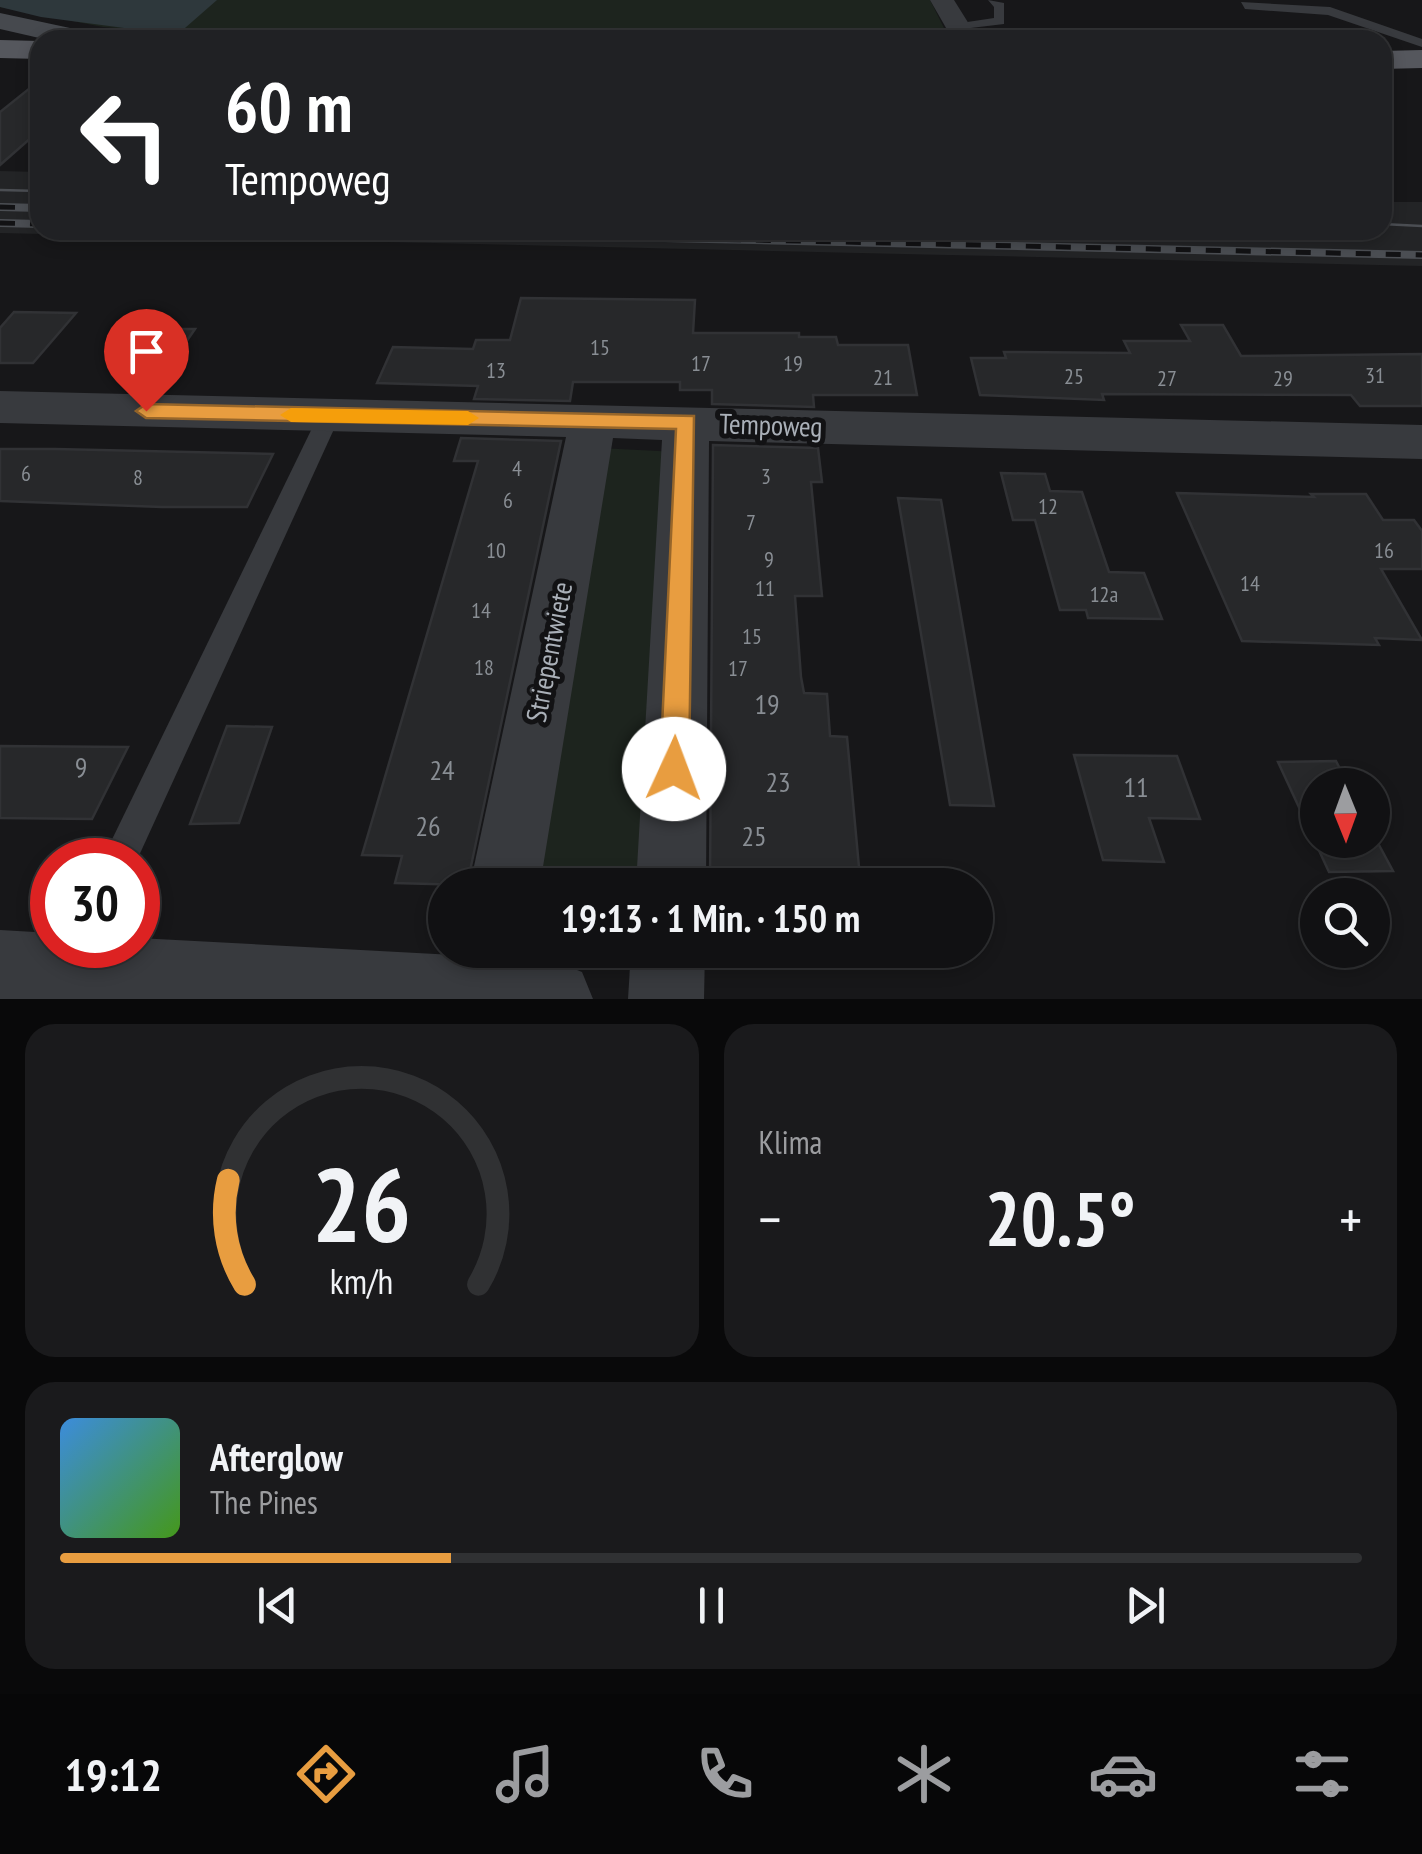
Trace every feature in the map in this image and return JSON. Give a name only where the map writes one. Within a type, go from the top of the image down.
[{"type":"main road","points":[[0,21],[42,30]]},
{"type":"main road","points":[[0,49],[30,50]]},
{"type":"main road","points":[[1392,60],[1422,59]]},
{"type":"street","points":[[942,0],[961,30]]},
{"type":"street","name":"Tempoweg","points":[[0,407],[1422,442]]},
{"type":"street","name":"Striepentwiete","points":[[508,868],[592,420]]},
{"type":"street","points":[[672,868],[686,422]]},
{"type":"street","points":[[160,964],[487,972],[555,999]]},
{"type":"street","points":[[666,999],[667,968]]},
{"type":"lane","points":[[975,30],[1000,22],[1000,6],[994,0]]},
{"type":"lane","points":[[1246,5],[1330,12],[1383,30]]},
{"type":"lane","points":[[1392,33],[1422,43]]},
{"type":"lane","points":[[129,838],[328,416]]},
{"type":"shaded area","points":[[0,0],[930,0],[945,30],[140,30],[103,27],[0,7]]},
{"type":"shaded area","points":[[0,0],[217,0],[183,30],[139,30],[41,17],[0,7]]},
{"type":"shaded area","points":[[0,171],[30,172],[30,234],[0,233]]},
{"type":"shaded area","points":[[1392,202],[1422,202],[1422,266],[302,240],[1392,240]]},
{"type":"shaded area","points":[[599,448],[678,452],[645,868],[526,868]]},
{"type":"building","points":[[30,88],[30,139],[0,165],[0,112]]},
{"type":"building","points":[[521,298],[695,300],[693,333],[799,333],[799,337],[836,337],[838,345],[908,345],[917,395],[813,395],[814,407],[712,404],[712,390],[680,390],[680,382],[573,382],[570,401],[474,399],[478,386],[377,383],[393,347],[473,349],[476,340],[510,340]]},
{"type":"building","points":[[14,312],[76,313],[33,363],[0,363],[0,328]]},
{"type":"building","points":[[1181,325],[1223,325],[1241,356],[1422,354],[1422,406],[1360,406],[1351,395],[1102,394],[1104,400],[980,395],[971,358],[1006,358],[1004,352],[1130,353],[1124,341],[1190,341]]},
{"type":"building","points":[[155,329],[195,329],[164,374],[123,374]]},
{"type":"building","points":[[461,438],[561,441],[471,868],[428,868],[428,884],[395,883],[402,856],[362,855],[478,461],[454,461]]},
{"type":"building","points":[[713,445],[818,448],[822,482],[811,482],[822,596],[795,596],[801,677],[804,693],[827,694],[830,736],[847,737],[859,868],[710,868]]},
{"type":"building","points":[[0,449],[273,454],[247,507],[162,507],[0,501]]},
{"type":"building","points":[[1001,473],[1045,474],[1050,491],[1082,492],[1109,572],[1144,573],[1162,619],[1088,618],[1086,610],[1060,610],[1035,520],[1013,520]]},
{"type":"building","points":[[1177,493],[1314,497],[1311,494],[1366,494],[1383,520],[1414,520],[1422,531],[1422,569],[1381,569],[1422,640],[1375,638],[1379,645],[1242,641]]},
{"type":"building","points":[[898,498],[941,500],[994,806],[950,805]]},
{"type":"building","points":[[227,726],[272,727],[239,823],[190,824]]},
{"type":"building","points":[[0,746],[128,747],[92,819],[0,818]]},
{"type":"building","points":[[1074,755],[1177,756],[1200,819],[1149,818],[1164,862],[1103,860]]},
{"type":"building","points":[[1336,761],[1340,768],[1300,768],[1300,809],[1278,762]]},
{"type":"building","points":[[1323,858],[1386,858],[1393,871],[1329,872]]},
{"type":"tram line","points":[[0,190],[30,191]]},
{"type":"tram line","points":[[1392,224],[1422,226]]},
{"type":"railway","points":[[0,207],[30,208]]},
{"type":"railway","points":[[0,223],[30,224]]},
{"type":"railway","points":[[752,240],[1422,255]]},
{"type":"slow traffic","points":[[291,415],[468,418]]},
{"type":"route","points":[[146,411],[686,422],[674,769]]}]
